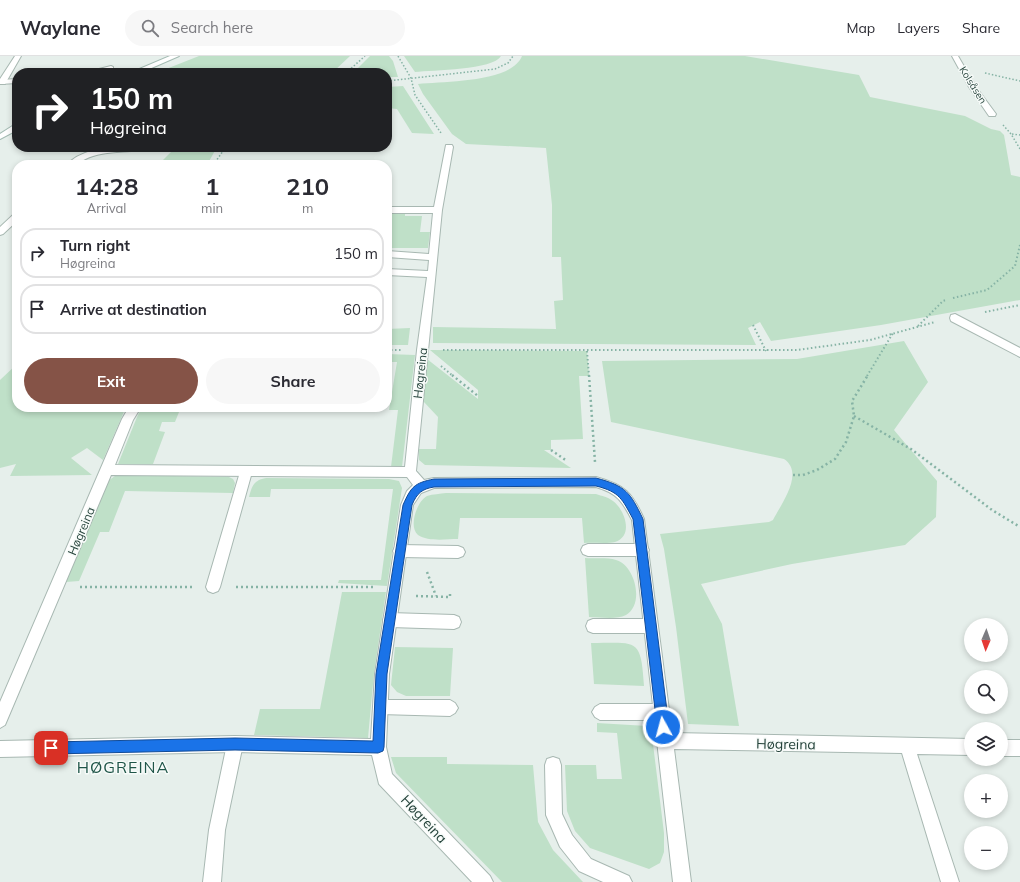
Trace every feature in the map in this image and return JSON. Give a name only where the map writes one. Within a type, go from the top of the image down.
[{"type":"street","points":[[1,82],[18,56]]},
{"type":"street","points":[[146,68],[176,56]]},
{"type":"street","name":"Kolsåsen","points":[[955,56],[973,87],[992,114]]},
{"type":"street","points":[[1,82],[12,81]]},
{"type":"street","points":[[0,137],[12,130]]},
{"type":"street","name":"Høgreina","points":[[410,472],[438,210],[449,147]]},
{"type":"street","points":[[78,160],[85,155],[98,152]]},
{"type":"street","points":[[392,210],[438,210]]},
{"type":"street","points":[[0,232],[12,221]]},
{"type":"street","points":[[392,254],[433,257]]},
{"type":"street","points":[[392,272],[432,274]]},
{"type":"street","points":[[955,318],[1020,353]]},
{"type":"street","name":"Høgreina","points":[[0,720],[132,412]]},
{"type":"street","points":[[107,470],[410,472],[420,486],[434,483],[596,482],[613,486],[626,496],[638,519],[682,882]]},
{"type":"street","points":[[214,588],[246,472]]},
{"type":"street","name":"Høgreina","points":[[420,486],[412,494],[408,505],[400,551],[382,674],[378,747],[386,778],[484,882]]},
{"type":"street","points":[[588,550],[642,550]]},
{"type":"street","points":[[400,551],[458,552]]},
{"type":"street","points":[[390,620],[454,622]]},
{"type":"street","points":[[593,626],[651,626]]},
{"type":"street","points":[[380,707],[450,708]]},
{"type":"street","points":[[600,712],[661,712]]},
{"type":"street","name":"Høgreina","points":[[665,741],[964,747]]},
{"type":"street","points":[[0,749],[235,744],[378,747]]},
{"type":"street","points":[[212,882],[217,830],[235,744]]},
{"type":"street","points":[[908,746],[950,882]]},
{"type":"street","points":[[1008,748],[1020,748]]},
{"type":"street","points":[[553,765],[554,815],[566,841],[585,865],[623,882]]},
{"type":"path","points":[[352,68],[365,56]]},
{"type":"path","points":[[398,56],[411,78],[415,96],[439,129],[449,147]]},
{"type":"path","points":[[392,80],[495,70],[507,64],[512,60],[513,56]]},
{"type":"path","points":[[962,68],[1020,81]]},
{"type":"path","points":[[992,114],[1011,134],[1020,149]]},
{"type":"path","points":[[1011,134],[1020,135]]},
{"type":"path","points":[[918,326],[943,301],[987,290],[1015,266],[1020,245]]},
{"type":"path","points":[[392,350],[797,350],[870,340],[918,326],[1020,305]]},
{"type":"path","points":[[753,325],[766,351]]},
{"type":"path","points":[[793,475],[803,475],[817,470],[835,459],[846,442],[854,416],[852,401],[893,333]]},
{"type":"path","points":[[422,350],[478,396]]},
{"type":"path","points":[[587,351],[596,482]]},
{"type":"path","points":[[854,416],[911,449],[992,510],[1020,527]]},
{"type":"path","points":[[394,595],[450,597],[450,593]]},
{"type":"green space","points":[[199,56],[350,56],[337,68],[169,68]]},
{"type":"green space","points":[[370,56],[389,56],[393,61],[398,77],[392,77],[392,68],[358,68]]},
{"type":"green space","points":[[404,56],[501,56],[496,61],[475,67],[415,72]]},
{"type":"green space","points":[[522,56],[745,56],[859,75],[870,97],[965,116],[991,129],[1000,131],[1004,135],[1011,175],[1020,177],[1020,300],[881,325],[771,341],[760,322],[748,328],[756,345],[433,343],[433,327],[556,329],[554,301],[563,300],[561,257],[552,257],[552,205],[546,148],[466,144],[452,134],[423,94],[418,84],[460,81],[491,76],[505,71],[515,65]]},
{"type":"green space","points":[[403,86],[434,134],[412,133],[397,109],[392,108],[392,87]]},
{"type":"green space","points":[[171,152],[214,152],[210,160],[163,160]]},
{"type":"green space","points":[[392,213],[405,213],[405,216],[422,216],[420,232],[430,232],[428,248],[392,248]]},
{"type":"green space","points":[[410,328],[408,345],[392,345],[392,329]]},
{"type":"green space","points":[[904,341],[928,382],[894,430],[937,481],[936,517],[905,545],[792,564],[701,584],[722,624],[739,726],[688,724],[676,627],[664,549],[660,534],[769,522],[773,520],[786,497],[792,480],[792,472],[790,465],[784,459],[611,422],[602,361],[797,359]]},
{"type":"green space","points":[[430,350],[587,351],[589,376],[579,376],[583,439],[551,440],[551,450],[544,450],[571,468],[425,465],[419,460],[419,449],[436,449],[438,417],[423,401],[427,359],[478,399],[478,390]]},
{"type":"green space","points":[[392,354],[415,355],[402,467],[391,467],[398,410],[392,410],[392,392],[397,362],[392,362]]},
{"type":"green space","points":[[12,369],[12,412],[124,412],[103,460],[87,448],[71,458],[92,475],[10,476],[16,464],[0,468],[0,380]]},
{"type":"green space","points":[[140,412],[179,412],[175,422],[162,422],[159,431],[165,432],[153,464],[118,464]]},
{"type":"green space","points":[[115,476],[229,477],[233,479],[235,483],[233,493],[125,491],[109,532],[100,532],[79,581],[66,582],[108,481]]},
{"type":"green space","points":[[266,478],[389,479],[399,481],[402,488],[387,586],[338,583],[339,580],[381,580],[393,489],[271,489],[270,497],[249,497],[254,484],[259,480]]},
{"type":"green space","points":[[446,493],[596,494],[609,498],[617,505],[624,516],[626,529],[621,539],[615,542],[584,543],[582,518],[460,518],[458,539],[427,539],[418,535],[415,531],[414,520],[420,503],[427,496]]},
{"type":"green space","points":[[585,558],[605,558],[616,560],[623,563],[628,569],[633,577],[636,594],[632,610],[626,615],[613,618],[589,617]]},
{"type":"green space","points":[[342,592],[386,592],[374,673],[368,738],[254,735],[260,709],[320,709]]},
{"type":"green space","points":[[591,643],[618,643],[634,646],[641,659],[644,686],[594,684]]},
{"type":"green space","points":[[395,647],[453,648],[450,696],[406,696],[397,692],[391,685]]},
{"type":"green space","points":[[597,723],[647,726],[652,736],[664,833],[664,852],[660,863],[649,869],[590,848],[575,831],[567,811],[565,765],[596,765],[597,779],[622,779],[617,733],[597,732]]},
{"type":"green space","points":[[391,757],[447,757],[447,764],[533,765],[538,822],[553,850],[583,882],[502,882],[396,773]]},
{"type":"district","name":"HØGREINA","points":[[123,767]]},
{"type":"route","points":[[51,748],[235,744],[378,747],[382,674],[408,505],[412,494],[420,486],[434,483],[596,482],[613,486],[626,496],[638,519],[663,727]]}]
